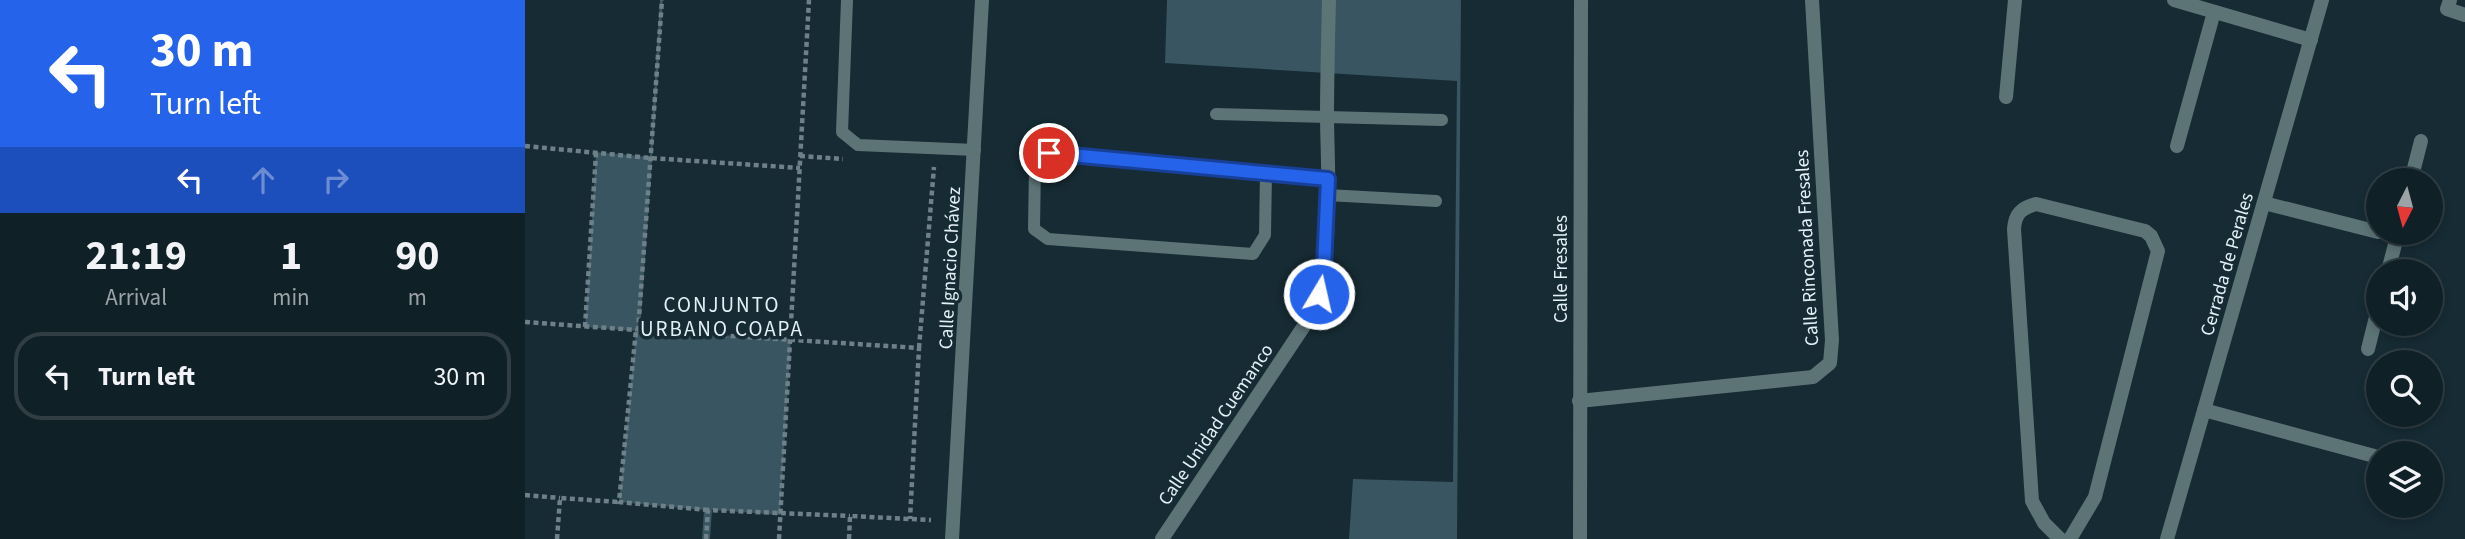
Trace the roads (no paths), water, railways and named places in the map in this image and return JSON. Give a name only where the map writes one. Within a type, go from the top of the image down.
[{"type":"street","name":"Calle Ignacio Chávez","points":[[952,539],[982,0]]},
{"type":"street","name":"Calle Unidad Cuemanco","points":[[1162,539],[1310,317],[1319,294],[1324,267],[1328,179],[1329,0]]},
{"type":"street","name":"Calle Fresales","points":[[1580,539],[1581,0]]},
{"type":"street","name":"Calle Rinconada Fresales","points":[[1579,401],[1813,377],[1830,363],[1832,340],[1812,0]]},
{"type":"street","points":[[2006,97],[2015,0]]},
{"type":"street","points":[[2174,0],[2311,40]]},
{"type":"street","name":"Cerrada de Perales","points":[[2167,539],[2322,0]]},
{"type":"street","points":[[2450,0],[2447,9],[2465,15]]},
{"type":"street","points":[[2177,146],[2214,12]]},
{"type":"street","points":[[2414,168],[2421,141]]},
{"type":"street","points":[[2264,203],[2366,230]]},
{"type":"street","points":[[2060,539],[2044,523],[2032,501],[2014,229],[2019,212],[2036,204],[2145,231],[2151,236],[2158,251],[2095,497],[2070,539]]},
{"type":"street","points":[[2368,349],[2371,336]]},
{"type":"street","points":[[2204,410],[2366,454]]},
{"type":"lane","points":[[847,0],[842,132],[857,145],[975,149]]},
{"type":"lane","points":[[1216,114],[1442,120]]},
{"type":"lane","points":[[1266,172],[1265,235],[1253,254],[1048,239],[1034,229],[1035,164],[1049,153],[1266,172],[1328,179]]},
{"type":"lane","points":[[1327,195],[1436,201]]},
{"type":"district","name":"CONJUNTO URBANO COAPA","points":[[722,317]]}]
